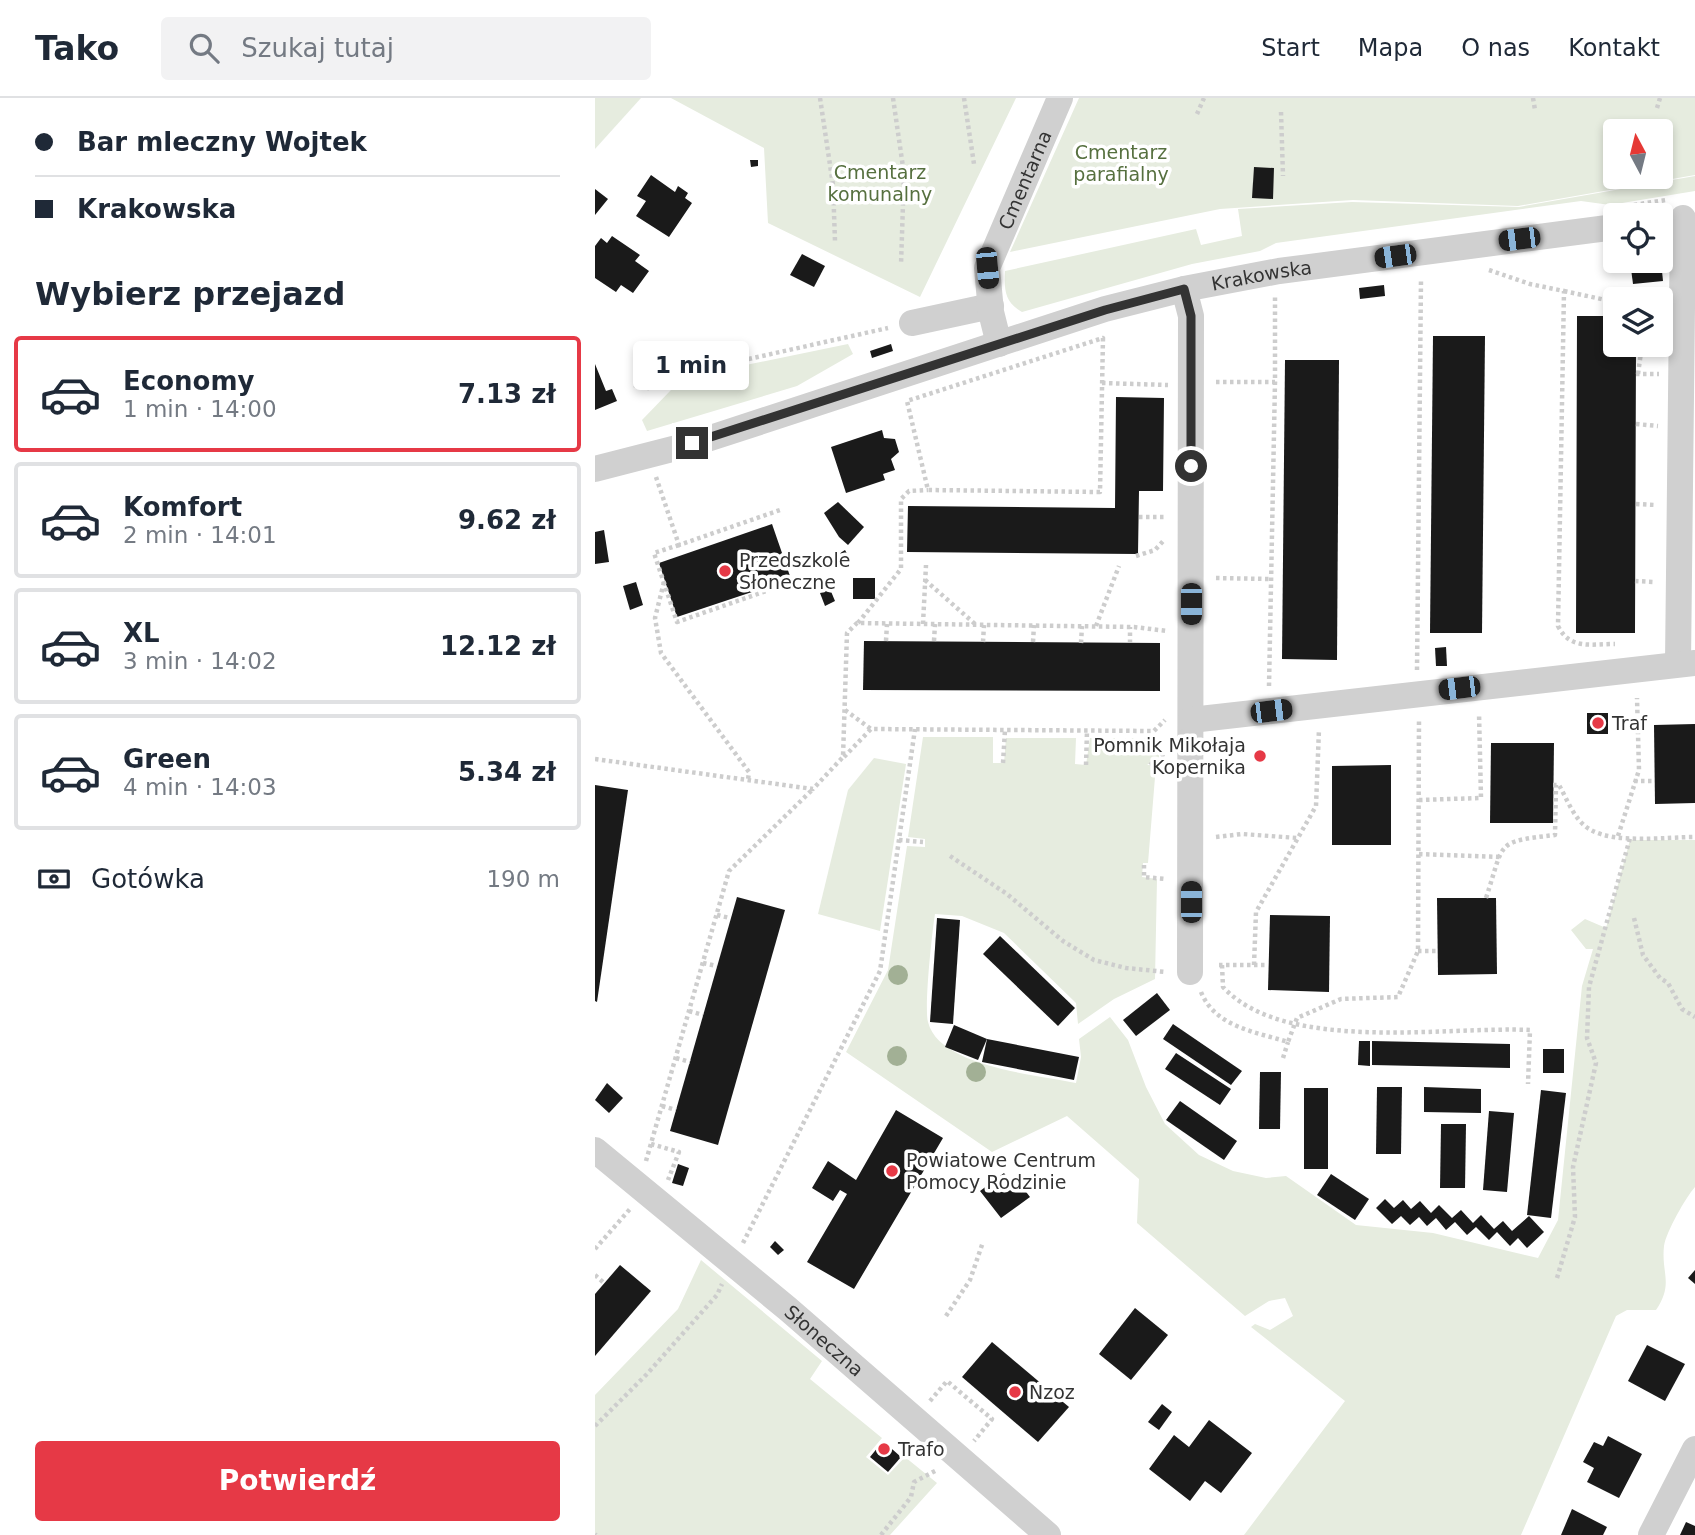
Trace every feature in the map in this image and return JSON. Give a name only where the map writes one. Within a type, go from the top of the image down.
[{"type":"street","name":"Cmentarna","points":[[999,344],[987,268],[1060,98]]},
{"type":"street","points":[[1180,716],[1686,663],[1677,214]]},
{"type":"street","name":"Krakowska","points":[[595,470],[692,443],[1105,310],[1184,289],[1279,271],[1603,219]]},
{"type":"street","points":[[1184,289],[1191,316],[1191,578],[1180,716],[1191,840],[1195,975]]},
{"type":"street","points":[[912,323],[991,306]]},
{"type":"street","name":"Słoneczna","points":[[595,1150],[651,1187],[731,1262],[1048,1535]]},
{"type":"street","points":[[1651,1535],[1695,1449]]},
{"type":"path","points":[[820,98],[833,185],[835,241]]},
{"type":"path","points":[[893,98],[904,174],[901,265]]},
{"type":"path","points":[[964,98],[974,164]]},
{"type":"path","points":[[1197,114],[1204,98]]},
{"type":"path","points":[[1532,98],[1535,110]]},
{"type":"path","points":[[1657,108],[1660,98]]},
{"type":"path","points":[[1280,113],[1283,176]]},
{"type":"path","points":[[1482,267],[1530,284],[1603,299]]},
{"type":"path","points":[[1417,683],[1421,279]]},
{"type":"path","points":[[1564,290],[1558,626],[1563,636],[1574,644],[1627,644]]},
{"type":"path","points":[[1269,695],[1275,295]]},
{"type":"path","points":[[634,385],[648,388],[735,362],[912,323]]},
{"type":"path","points":[[843,757],[847,633],[901,569],[901,499],[909,491],[928,490],[1100,492],[1103,338],[907,401],[928,490]]},
{"type":"path","points":[[1640,357],[1637,374],[1667,374]]},
{"type":"path","points":[[1207,382],[1275,382]]},
{"type":"path","points":[[1102,383],[1168,385],[1168,398]]},
{"type":"path","points":[[1636,424],[1665,426]]},
{"type":"path","points":[[656,476],[679,545]]},
{"type":"path","points":[[1636,503],[1664,505]]},
{"type":"path","points":[[1136,556],[1156,550],[1165,539],[1167,504]]},
{"type":"path","points":[[783,509],[654,553],[677,622],[792,582]]},
{"type":"path","points":[[1139,517],[1167,517]]},
{"type":"path","points":[[923,624],[926,565]]},
{"type":"path","points":[[1096,626],[1119,566]]},
{"type":"path","points":[[1191,578],[1271,579]]},
{"type":"path","points":[[925,580],[975,625]]},
{"type":"path","points":[[1635,581],[1662,582]]},
{"type":"path","points":[[664,582],[655,618],[661,653],[749,772],[748,780]]},
{"type":"path","points":[[857,623],[1096,626],[1171,631]]},
{"type":"path","points":[[886,641],[887,624]]},
{"type":"path","points":[[934,641],[935,624]]},
{"type":"path","points":[[983,642],[984,625]]},
{"type":"path","points":[[1033,642],[1034,625]]},
{"type":"path","points":[[1081,642],[1082,626]]},
{"type":"path","points":[[1130,643],[1131,627]]},
{"type":"path","points":[[1618,836],[1639,770],[1637,698]]},
{"type":"path","points":[[845,710],[871,729],[1154,731],[1180,716]]},
{"type":"path","points":[[1419,800],[1481,798],[1479,712]]},
{"type":"path","points":[[1283,1058],[1297,1018],[1341,999],[1398,997],[1418,951],[1419,717],[1407,718]]},
{"type":"path","points":[[1306,727],[1332,725]]},
{"type":"path","points":[[1254,965],[1256,912],[1316,806],[1319,726]]},
{"type":"path","points":[[651,1187],[651,1144],[729,871],[871,729]]},
{"type":"path","points":[[595,1426],[647,1374],[717,1295],[731,1262],[880,971],[915,729]]},
{"type":"path","points":[[1003,763],[1005,730]]},
{"type":"path","points":[[1086,765],[1087,730]]},
{"type":"path","points":[[595,759],[813,789]]},
{"type":"path","points":[[1634,781],[1654,781]]},
{"type":"path","points":[[1486,898],[1502,848],[1511,840],[1555,835],[1554,785],[1559,785],[1577,817],[1590,830],[1630,838],[1695,837]]},
{"type":"path","points":[[1191,840],[1242,834],[1299,838]]},
{"type":"path","points":[[1557,1278],[1575,1217],[1573,1167],[1595,1063],[1587,1038],[1589,987],[1630,838]]},
{"type":"path","points":[[899,840],[923,842]]},
{"type":"path","points":[[1419,854],[1500,857]]},
{"type":"path","points":[[950,856],[1007,894],[1063,941],[1094,960],[1195,975],[1222,965],[1268,965]]},
{"type":"path","points":[[1144,865],[1144,877],[1161,878]]},
{"type":"path","points":[[716,915],[730,918]]},
{"type":"path","points":[[1634,918],[1643,955],[1660,978],[1668,983],[1682,1009],[1695,1017]]},
{"type":"path","points":[[1418,951],[1438,951]]},
{"type":"path","points":[[703,963],[716,967]]},
{"type":"path","points":[[1222,965],[1223,987],[1236,1001],[1295,1023],[1324,1030],[1530,1030],[1528,1084]]},
{"type":"path","points":[[1195,975],[1207,1007],[1225,1022],[1288,1042]]},
{"type":"path","points":[[689,1012],[703,1015]]},
{"type":"path","points":[[676,1058],[690,1062]]},
{"type":"path","points":[[662,1106],[676,1110]]},
{"type":"path","points":[[595,1249],[651,1187],[674,1170],[679,1152],[651,1144]]},
{"type":"path","points":[[946,1316],[970,1280],[983,1242]]},
{"type":"path","points":[[595,1275],[604,1283]]},
{"type":"path","points":[[881,1535],[911,1497],[913,1482],[940,1469],[957,1456],[992,1419],[947,1381],[922,1410]]},
{"type":"green space","points":[[595,98],[641,98],[595,149]]},
{"type":"green space","name":"Cmentarz komunalny","points":[[671,98],[1016,98],[920,297],[768,223],[764,148]]},
{"type":"green space","name":"Cmentarz parafialny","points":[[1079,98],[1695,98],[1695,175],[1673,179],[1673,119],[1603,119],[1603,189],[1615,189],[1518,206],[1353,200],[1220,209],[1010,252]]},
{"type":"green space","points":[[1695,176],[1695,191],[1622,203],[1581,201],[1276,243],[1260,251],[1192,264],[1022,312],[1012,304],[1005,290],[1005,271],[1196,229],[1201,245],[1242,236],[1238,209],[1352,202],[1519,207],[1621,189],[1673,189],[1673,180]]},
{"type":"green space","points":[[848,344],[853,354],[797,386],[647,431],[642,420],[671,390],[731,368]]},
{"type":"green space","points":[[923,737],[993,737],[993,763],[1004,763],[1006,738],[1076,738],[1075,764],[1086,765],[1090,738],[1159,738],[1159,757],[1147,765],[1156,765],[1148,863],[1143,863],[1142,877],[1157,879],[1155,979],[1114,999],[1078,1024],[1076,1003],[1004,933],[962,916],[935,914],[927,1014],[936,1037],[950,1049],[992,1066],[1076,1083],[1081,1057],[1079,1039],[1110,1017],[1128,1040],[1146,1087],[1165,1124],[1199,1155],[1233,1171],[1266,1178],[1286,1176],[1356,1225],[1433,1233],[1538,1258],[1558,1220],[1582,986],[1593,949],[1586,949],[1571,930],[1585,919],[1606,928],[1630,840],[1695,840],[1695,1187],[1677,1215],[1664,1246],[1666,1285],[1661,1301],[1656,1310],[1627,1310],[1616,1316],[1521,1535],[1244,1535],[1345,1401],[1251,1327],[1255,1324],[1270,1330],[1293,1316],[1285,1298],[1269,1301],[1245,1316],[1137,1223],[1139,1179],[1067,1116],[992,1152],[846,1052],[888,970],[907,846],[925,847],[925,839],[908,837]]},
{"type":"green space","points":[[874,758],[906,764],[880,931],[818,914],[848,790]]},
{"type":"green space","points":[[701,1260],[822,1361],[810,1379],[882,1438],[866,1457],[888,1475],[905,1457],[937,1483],[890,1535],[595,1535],[595,1395],[678,1309]]},
{"type":"building","points":[[750,160],[758,160],[758,166],[751,167]]},
{"type":"building","points":[[1254,167],[1274,168],[1273,199],[1252,198]]},
{"type":"building","points":[[651,175],[675,192],[678,186],[688,193],[685,198],[692,203],[669,237],[636,216],[646,201],[637,196]]},
{"type":"building","points":[[595,189],[608,199],[595,215]]},
{"type":"building","points":[[612,236],[640,255],[635,261],[649,271],[633,293],[621,285],[616,292],[595,278],[595,246],[601,238],[607,243]]},
{"type":"building","points":[[802,254],[825,266],[814,287],[790,275]]},
{"type":"building","points":[[1632,273],[1662,273],[1663,281],[1633,284]]},
{"type":"building","points":[[1384,285],[1385,296],[1360,299],[1359,288]]},
{"type":"building","points":[[1577,316],[1603,316],[1603,357],[1636,357],[1635,633],[1576,633]]},
{"type":"building","points":[[1433,336],[1485,336],[1482,633],[1430,633]]},
{"type":"building","points":[[891,344],[893,351],[872,358],[870,351]]},
{"type":"building","points":[[1285,360],[1339,360],[1337,660],[1282,659]]},
{"type":"building","points":[[595,364],[606,391],[612,389],[617,401],[595,410]]},
{"type":"building","points":[[1116,397],[1164,398],[1163,491],[1139,491],[1138,554],[907,552],[908,506],[1115,508]]},
{"type":"building","points":[[882,430],[884,438],[895,439],[899,452],[891,459],[895,470],[883,474],[885,480],[846,493],[831,447]]},
{"type":"building","points":[[838,502],[864,527],[848,545],[839,537],[824,513]]},
{"type":"building","name":"Przedszkole Słoneczne","points":[[772,524],[791,579],[677,617],[659,563]]},
{"type":"building","points":[[604,530],[609,562],[595,564],[595,532]]},
{"type":"building","points":[[845,550],[852,563],[841,569],[834,557]]},
{"type":"building","points":[[853,578],[875,578],[875,599],[853,599]]},
{"type":"building","points":[[636,582],[643,605],[630,610],[623,586]]},
{"type":"building","points":[[830,589],[835,601],[825,606],[820,593]]},
{"type":"building","points":[[864,641],[1160,643],[1160,691],[863,690]]},
{"type":"building","points":[[1446,647],[1447,666],[1436,666],[1435,648]]},
{"type":"building","name":"Traf","points":[[1587,713],[1608,713],[1608,734],[1587,734]]},
{"type":"building","points":[[1695,724],[1695,803],[1655,804],[1654,725]]},
{"type":"building","points":[[1491,743],[1554,743],[1553,823],[1490,823]]},
{"type":"building","points":[[1391,765],[1391,845],[1332,845],[1332,766]]},
{"type":"building","points":[[595,785],[628,790],[597,1002],[595,1001]]},
{"type":"building","points":[[737,897],[785,910],[718,1145],[670,1131]]},
{"type":"building","points":[[1437,898],[1496,898],[1497,974],[1438,975]]},
{"type":"building","points":[[1270,915],[1330,916],[1329,992],[1268,990]]},
{"type":"building","points":[[937,918],[960,920],[953,1024],[930,1022]]},
{"type":"building","points":[[1000,936],[1075,1008],[1058,1026],[983,954]]},
{"type":"building","points":[[1157,993],[1170,1010],[1136,1036],[1123,1020]]},
{"type":"building","points":[[1173,1024],[1242,1071],[1231,1085],[1163,1039]]},
{"type":"building","points":[[954,1025],[987,1039],[978,1060],[945,1047]]},
{"type":"building","points":[[987,1039],[1079,1057],[1074,1080],[982,1062]]},
{"type":"building","points":[[1359,1041],[1370,1041],[1370,1066],[1358,1065]]},
{"type":"building","points":[[1372,1041],[1510,1044],[1510,1068],[1372,1065]]},
{"type":"building","points":[[1543,1049],[1564,1049],[1564,1073],[1543,1073]]},
{"type":"building","points":[[1176,1053],[1231,1089],[1220,1105],[1165,1069]]},
{"type":"building","points":[[1260,1072],[1281,1072],[1280,1129],[1259,1129]]},
{"type":"building","points":[[607,1083],[623,1098],[609,1113],[595,1100]]},
{"type":"building","points":[[1377,1087],[1402,1087],[1401,1154],[1376,1154]]},
{"type":"building","points":[[1424,1087],[1481,1089],[1481,1113],[1424,1112]]},
{"type":"building","points":[[1304,1088],[1328,1088],[1328,1169],[1304,1169]]},
{"type":"building","points":[[1541,1090],[1566,1093],[1551,1218],[1527,1215]]},
{"type":"building","points":[[1180,1101],[1237,1141],[1224,1160],[1166,1120]]},
{"type":"building","points":[[896,1110],[943,1138],[854,1289],[807,1262],[847,1194],[840,1190],[833,1201],[812,1188],[828,1161],[856,1180]]},
{"type":"building","points":[[1489,1111],[1514,1113],[1507,1192],[1483,1190]]},
{"type":"building","points":[[1441,1124],[1466,1124],[1465,1188],[1440,1188]]},
{"type":"building","points":[[678,1164],[689,1168],[683,1186],[672,1183]]},
{"type":"building","points":[[1004,1173],[1015,1188],[1020,1184],[1030,1197],[1001,1218],[980,1191]]},
{"type":"building","points":[[1331,1174],[1369,1199],[1355,1220],[1317,1195]]},
{"type":"building","points":[[1385,1199],[1394,1208],[1403,1200],[1411,1209],[1420,1201],[1431,1213],[1439,1205],[1452,1218],[1461,1210],[1473,1223],[1481,1215],[1494,1229],[1503,1221],[1512,1231],[1529,1216],[1544,1232],[1527,1248],[1518,1238],[1510,1246],[1497,1232],[1489,1240],[1476,1227],[1467,1235],[1455,1222],[1446,1230],[1436,1218],[1427,1226],[1419,1217],[1410,1225],[1401,1216],[1392,1224],[1376,1208]]},
{"type":"building","points":[[775,1241],[784,1250],[778,1255],[770,1247]]},
{"type":"building","points":[[620,1265],[651,1291],[595,1356],[595,1294]]},
{"type":"building","points":[[1695,1270],[1695,1284],[1688,1278]]},
{"type":"building","points":[[1135,1308],[1168,1335],[1131,1380],[1099,1354]]},
{"type":"building","name":"Nzoz","points":[[992,1342],[1069,1407],[1038,1442],[962,1377]]},
{"type":"building","points":[[1647,1345],[1685,1364],[1665,1401],[1628,1381]]},
{"type":"building","points":[[1162,1404],[1172,1412],[1159,1430],[1148,1422]]},
{"type":"building","points":[[1209,1420],[1252,1453],[1221,1493],[1205,1481],[1190,1501],[1149,1469],[1174,1435],[1189,1447]]},
{"type":"building","points":[[1608,1436],[1642,1454],[1619,1498],[1587,1482],[1594,1468],[1583,1462],[1594,1442],[1603,1446]]},
{"type":"building","name":"Trafo","points":[[883,1441],[901,1457],[888,1472],[870,1457]]},
{"type":"building","points":[[1572,1509],[1607,1527],[1603,1535],[1561,1535]]},
{"type":"building","points":[[1686,1522],[1695,1526],[1695,1535],[1680,1535]]},
{"type":"place","name":"Przedszkole Słoneczne","points":[[725,571]]},
{"type":"place","name":"Traf","points":[[1598,723]]},
{"type":"place","name":"Pomnik Mikołaja Kopernika","points":[[1260,756]]},
{"type":"place","name":"Powiatowe Centrum Pomocy Rodzinie","points":[[892,1171]]},
{"type":"place","name":"Nzoz","points":[[1015,1392]]},
{"type":"place","name":"Trafo","points":[[884,1449]]},
{"type":"route","points":[[692,443],[1105,310],[1184,289],[1191,316],[1191,466]]}]
